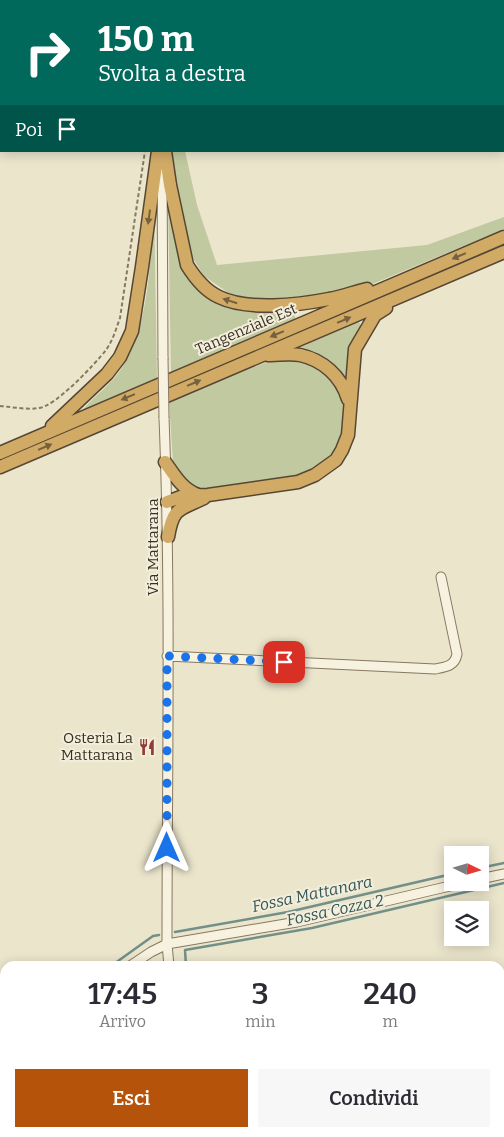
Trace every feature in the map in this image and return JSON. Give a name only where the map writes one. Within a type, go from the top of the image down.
[{"type":"highway","points":[[161,152],[187,265],[194,276],[218,297],[247,304],[288,304],[330,299],[415,276]]},
{"type":"highway","points":[[45,433],[107,374],[120,357],[132,331],[161,152]]},
{"type":"highway","name":"Tangenziale Est","points":[[0,453],[504,237]]},
{"type":"highway","name":"Tangenziale Est","points":[[0,467],[504,252]]},
{"type":"highway","points":[[167,502],[183,496],[208,496],[298,482],[314,475],[336,460],[348,436],[351,418],[350,406],[355,349],[375,315],[445,277]]},
{"type":"highway","points":[[261,355],[298,355],[313,359],[324,365],[345,388],[350,406]]},
{"type":"highway","points":[[165,462],[183,487],[198,495],[208,496]]},
{"type":"highway","points":[[168,537],[170,521],[175,512],[208,496]]},
{"type":"highway","points":[[167,502],[183,507]]},
{"type":"street","name":"Via Mattarana","points":[[161,152],[164,418],[168,537],[167,944],[169,961]]},
{"type":"street","points":[[167,656],[445,668],[453,664],[457,654],[442,576]]},
{"type":"street","points":[[489,877],[504,874]]},
{"type":"street","points":[[138,961],[167,944],[297,922],[444,887]]},
{"type":"path","points":[[0,406],[38,409],[59,398],[92,366],[106,349],[114,335],[120,318],[145,152]]},
{"type":"green space","points":[[169,152],[185,152],[197,205],[217,265],[427,245],[504,217],[504,229],[351,293],[290,301],[242,299],[230,294],[204,276],[194,260],[185,234]]},
{"type":"green space","points":[[168,198],[202,289],[288,310],[295,313],[295,320],[171,374]]},
{"type":"green space","points":[[154,203],[157,381],[82,411],[119,373],[139,329],[148,287]]},
{"type":"green space","points":[[357,321],[361,327],[346,377],[301,351],[302,345]]},
{"type":"green space","points":[[292,358],[309,363],[330,377],[345,402],[346,422],[338,447],[327,461],[304,475],[272,481],[204,490],[188,486],[173,463],[169,401],[272,360]]},
{"type":"waterway","name":"Fossa Mattanara","points":[[489,866],[504,863]]},
{"type":"waterway","name":"Fossa Mattanara","points":[[175,932],[288,912],[444,876]]},
{"type":"waterway","name":"Fossa Cozza 2","points":[[186,961],[185,950],[312,928],[504,883]]},
{"type":"waterway","name":"Fossa Mattanara","points":[[118,961],[153,936],[159,935]]},
{"type":"place","name":"Osteria La Mattarana","points":[[147,747]]},
{"type":"route","points":[[167,848],[167,656],[284,662]]}]
